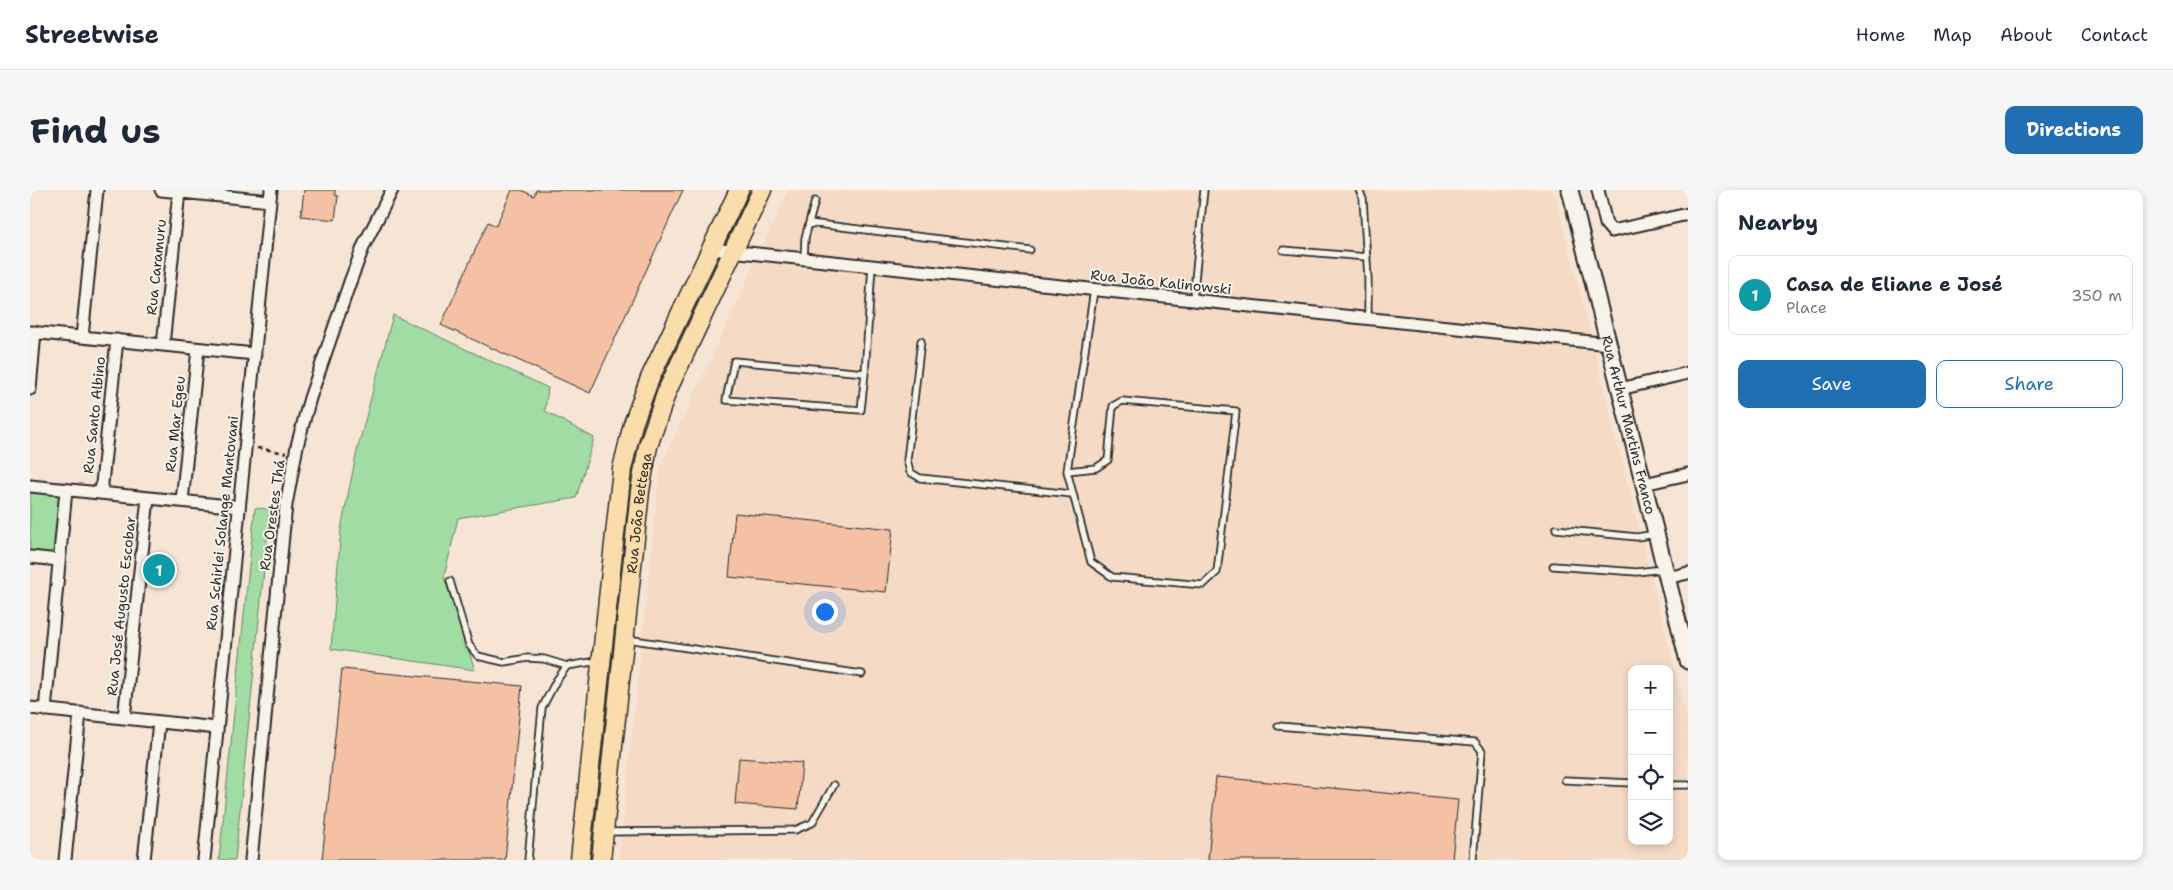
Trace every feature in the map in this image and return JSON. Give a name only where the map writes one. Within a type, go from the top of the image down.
[{"type":"main road","name":"Rua João Bettega","points":[[580,860],[626,446],[650,378],[739,190]]},
{"type":"main road","name":"Rua João Bettega","points":[[601,860],[640,491],[648,446],[680,361],[762,190]]},
{"type":"main road","name":"Rua Arthur Martins Franco","points":[[1570,190],[1688,662]]},
{"type":"street","points":[[82,337],[97,190]]},
{"type":"street","points":[[161,190],[271,196]]},
{"type":"street","name":"Rua Orestes Thá","points":[[251,860],[286,505],[297,446],[310,398],[350,282],[364,245],[392,190]]},
{"type":"street","points":[[1598,190],[1606,224],[1612,231],[1688,214]]},
{"type":"street","name":"Rua Caramuru","points":[[163,345],[179,192]]},
{"type":"street","name":"Rua Schirlei Solange Mantovani","points":[[204,860],[271,196]]},
{"type":"street","name":"Rua João Kalinowski","points":[[711,249],[1608,344]]},
{"type":"street","points":[[30,389],[33,332],[255,354]]},
{"type":"street","name":"Rua Santo Albino","points":[[101,493],[116,340]]},
{"type":"street","name":"Rua Mar Egeu","points":[[182,502],[198,349]]},
{"type":"street","points":[[1620,389],[1688,373]]},
{"type":"street","points":[[1644,484],[1688,474]]},
{"type":"street","points":[[30,486],[239,507]]},
{"type":"street","points":[[45,710],[66,490]]},
{"type":"street","name":"Rua José Augusto Escobar","points":[[124,718],[148,498]]},
{"type":"street","points":[[30,557],[59,560]]},
{"type":"street","points":[[1666,573],[1688,573]]},
{"type":"street","points":[[30,708],[217,728]]},
{"type":"street","points":[[65,860],[80,713]]},
{"type":"street","points":[[144,860],[159,722]]},
{"type":"lane","points":[[1193,300],[1204,190]]},
{"type":"lane","points":[[1360,190],[1363,199],[1367,257],[1368,319]]},
{"type":"lane","points":[[804,259],[805,238],[815,201]]},
{"type":"lane","points":[[809,224],[1030,250]]},
{"type":"lane","points":[[1283,250],[1367,257]]},
{"type":"lane","points":[[865,373],[734,361],[726,400],[861,410],[865,373],[872,266]]},
{"type":"lane","points":[[1067,471],[1096,468],[1108,460],[1113,406],[1122,401],[1236,412],[1217,572],[1203,584],[1112,578],[1091,562],[1067,471],[1094,290]]},
{"type":"lane","points":[[921,342],[907,460],[910,472],[920,478],[1072,494]]},
{"type":"lane","points":[[1556,529],[1637,537],[1656,534]]},
{"type":"lane","points":[[1553,566],[1666,573]]},
{"type":"lane","points":[[450,581],[469,644],[478,656],[504,662],[528,658],[544,659],[567,666],[601,660]]},
{"type":"lane","points":[[624,639],[862,674]]},
{"type":"lane","points":[[528,860],[542,708],[556,680],[567,666]]},
{"type":"lane","points":[[1278,726],[1475,742],[1482,751],[1473,860]]},
{"type":"lane","points":[[1565,780],[1628,783]]},
{"type":"lane","points":[[604,832],[795,830],[812,823],[834,785]]},
{"type":"lane","points":[[1673,785],[1688,786]]},
{"type":"path","points":[[256,448],[289,454]]},
{"type":"shaded area","points":[[789,190],[1554,190],[1688,724],[1688,860],[619,860],[660,468]]},
{"type":"green space","points":[[393,315],[548,388],[545,411],[594,438],[576,498],[458,518],[444,577],[475,670],[331,649],[341,529],[357,451]]},
{"type":"green space","points":[[30,492],[62,495],[55,553],[30,550]]},
{"type":"green space","points":[[255,508],[270,509],[235,860],[219,860]]},
{"type":"building","points":[[304,190],[335,190],[335,195],[338,196],[335,220],[301,216]]},
{"type":"building","points":[[512,190],[521,190],[534,196],[536,190],[683,190],[590,393],[441,325],[488,222],[496,226]]},
{"type":"building","points":[[735,513],[893,529],[886,592],[729,577]]},
{"type":"building","points":[[149,561],[171,563],[169,578],[147,576]]},
{"type":"building","points":[[342,669],[522,686],[505,860],[322,860]]},
{"type":"building","points":[[739,758],[802,763],[798,809],[735,804]]},
{"type":"building","points":[[1216,777],[1458,800],[1452,860],[1208,860]]},
{"type":"place","name":"Casa de Eliane e José","points":[[159,570]]}]
